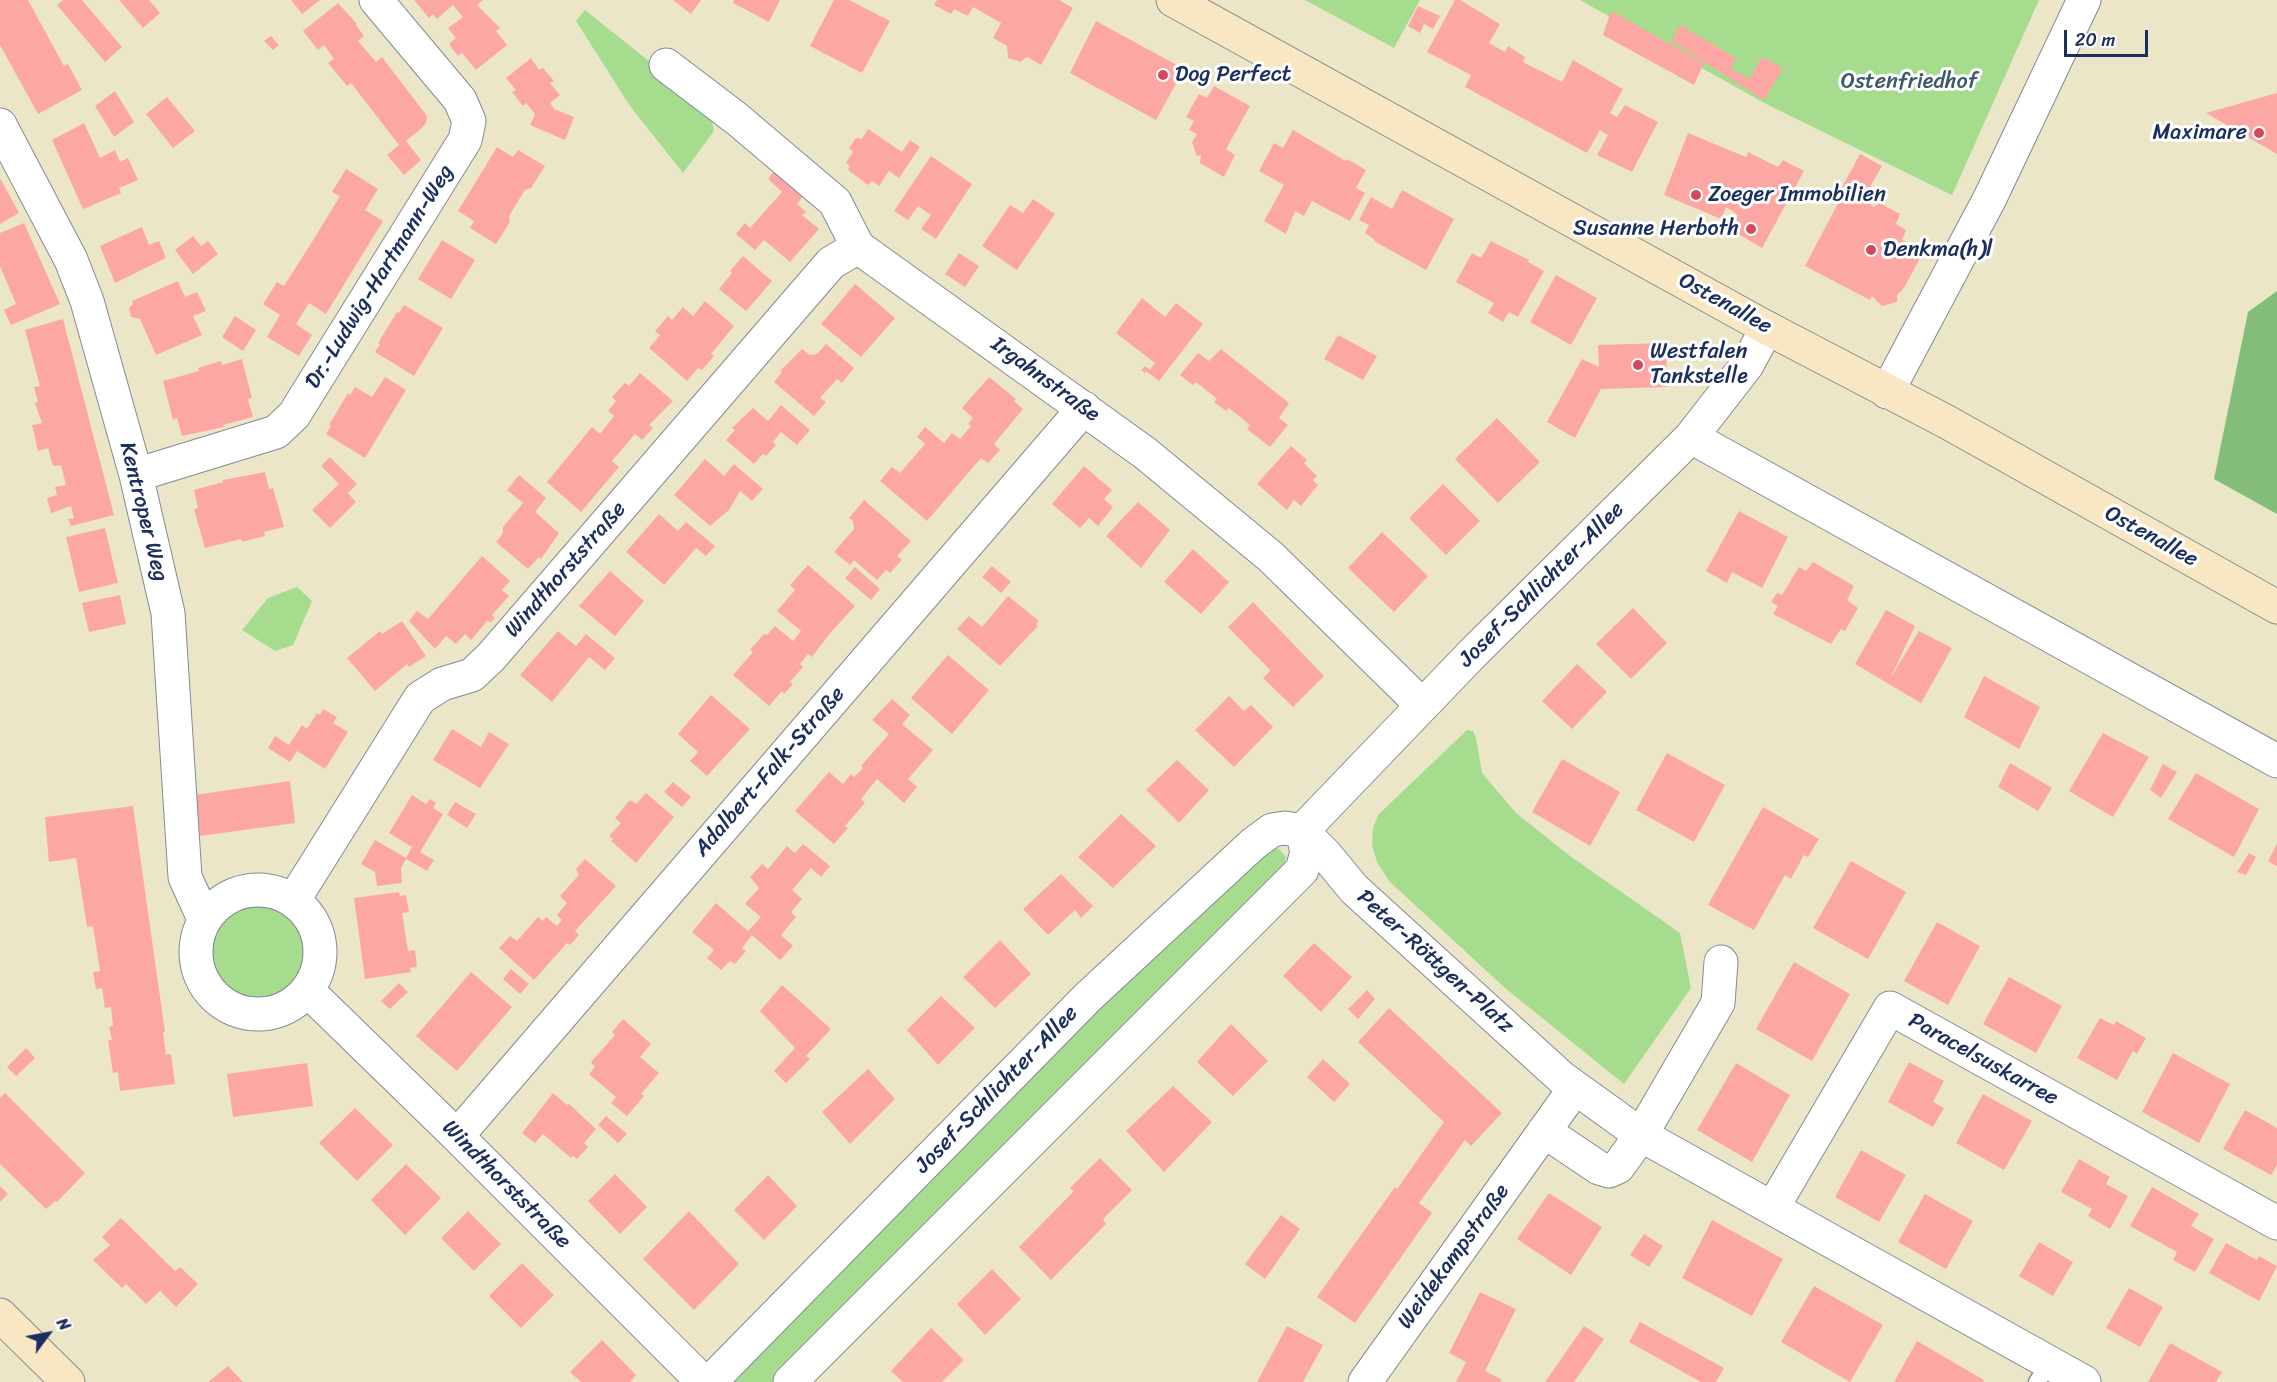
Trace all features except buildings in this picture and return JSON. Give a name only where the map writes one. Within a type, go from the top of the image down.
[{"type":"main road","name":"Ostenallee","points":[[1173,0],[1767,328],[1947,422],[2277,607]]},
{"type":"main road","points":[[0,1315],[68,1382]]},
{"type":"street","name":"Dr.-Ludwig-Hartmann-Weg","points":[[136,476],[276,432],[294,416],[465,140],[469,121],[459,100],[376,0]]},
{"type":"street","points":[[1887,392],[1917,340],[1990,198],[2084,0]]},
{"type":"street","name":"Irgahnstraße","points":[[666,65],[737,119],[835,202],[858,247],[1145,453],[1271,557],[1422,705]]},
{"type":"street","name":"Kentroper Weg","points":[[0,125],[75,271],[87,301],[136,476],[168,614],[184,877],[204,919]]},
{"type":"street","name":"Windthorststraße","points":[[293,901],[420,698],[442,684],[472,675],[491,657],[831,263],[858,247]]},
{"type":"street","name":"Josef-Schlichter-Allee","points":[[710,1382],[1088,997],[1253,844],[1272,830],[1285,828],[1302,831],[1422,705],[1691,437],[1747,365],[1767,328]]},
{"type":"street","name":"Adalbert-Falk-Straße","points":[[457,1136],[1084,408]]},
{"type":"street","points":[[1691,437],[2277,761]]},
{"type":"street","points":[[790,1382],[1302,870],[1307,852],[1302,831]]},
{"type":"street","name":"Peter-Röttgen-Platz","points":[[1302,831],[1326,855],[1354,889],[1562,1078],[1650,1140]]},
{"type":"street","points":[[256,890],[273,892],[293,901],[312,922],[318,938],[320,954],[317,970],[307,990],[288,1007],[272,1012],[258,1014],[228,1007],[206,987],[195,958],[196,941],[204,919],[224,900],[239,893],[256,890]]},
{"type":"street","points":[[1575,1088],[1544,1131],[1599,1168],[1609,1171],[1618,1167],[1650,1140],[1718,1003],[1721,962]]},
{"type":"street","name":"Windthorststraße","points":[[307,990],[703,1382]]},
{"type":"street","name":"Paracelsuskarree","points":[[1773,1207],[1890,1008],[2277,1223]]},
{"type":"street","name":"Weidekampstraße","points":[[1365,1382],[1544,1131]]},
{"type":"street","points":[[1650,1140],[1773,1207],[2043,1372],[2085,1382]]},
{"type":"green space","points":[[1305,0],[1420,0],[1394,48]]},
{"type":"green space","name":"Ostenfriedhof","points":[[1580,0],[2039,0],[1952,195],[1768,105]]},
{"type":"green space","points":[[585,10],[709,109],[714,131],[683,173],[630,106],[576,21]]},
{"type":"green space","points":[[2277,291],[2277,514],[2214,479],[2248,312]]},
{"type":"green space","points":[[297,587],[312,601],[293,645],[275,651],[242,630],[268,598]]},
{"type":"green space","points":[[1467,730],[1473,731],[1476,738],[1482,773],[1516,813],[1570,856],[1680,933],[1691,988],[1624,1084],[1505,988],[1389,881],[1377,862],[1372,845],[1373,828],[1378,815]]},
{"type":"green space","points":[[1272,845],[1286,857],[1283,870],[776,1382],[732,1382],[1229,875]]},
{"type":"green space","points":[[258,903],[277,907],[293,918],[304,934],[308,953],[304,972],[293,988],[277,999],[258,1003],[239,999],[223,988],[212,972],[208,953],[212,934],[223,918],[239,907]]},
{"type":"place","name":"Dog Perfect","points":[[1163,75]]},
{"type":"place","name":"Maximare","points":[[2259,133]]},
{"type":"place","name":"Zoeger Immobilien","points":[[1696,195]]},
{"type":"place","name":"Susanne Herboth","points":[[1751,229]]},
{"type":"place","name":"Denkma(h)l","points":[[1871,250]]},
{"type":"place","name":"Westfalen Tankstelle","points":[[1638,365]]}]
